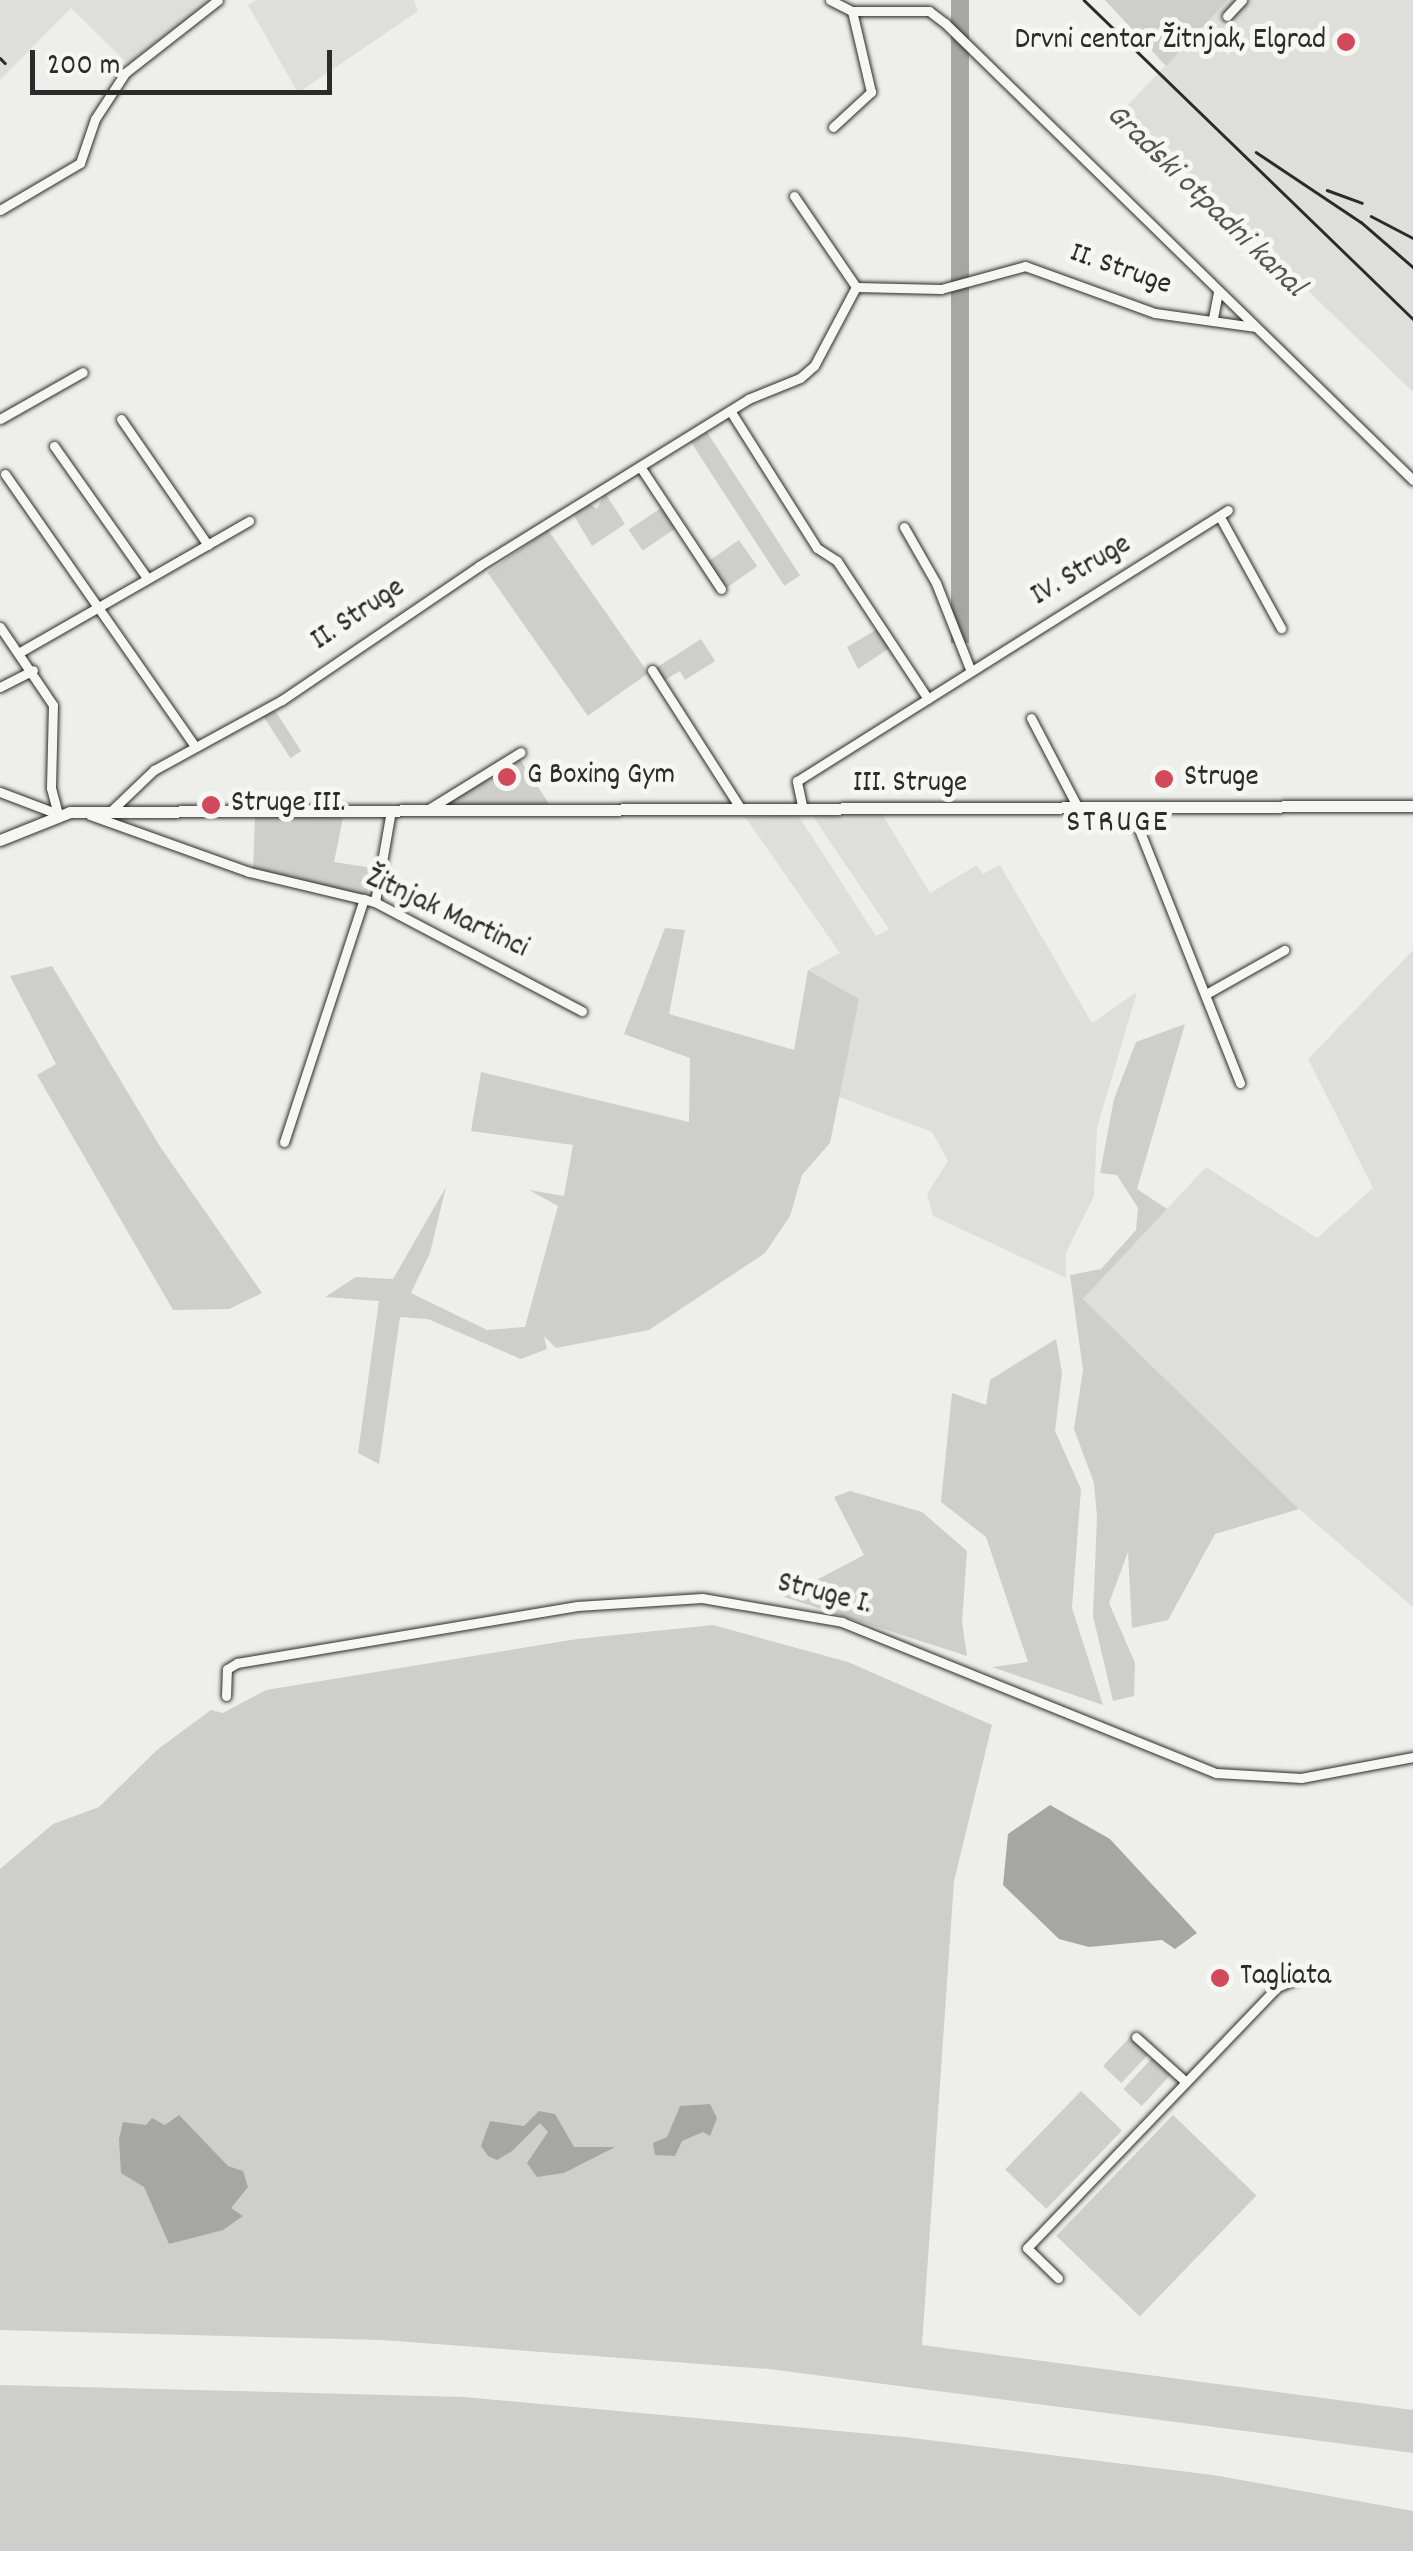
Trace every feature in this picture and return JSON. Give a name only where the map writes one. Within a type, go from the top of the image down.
[{"type":"street","points":[[0,210],[80,163],[95,120],[125,72],[218,0]]},
{"type":"street","points":[[830,0],[852,10],[912,15],[922,10],[945,23],[1413,480]]},
{"type":"street","points":[[1227,16],[1242,0]]},
{"type":"street","points":[[834,127],[871,92],[852,10]]},
{"type":"street","points":[[794,196],[856,287]]},
{"type":"street","name":"II. Struge","points":[[110,812],[154,770],[282,700],[478,566],[814,366],[856,287],[941,288],[1025,266],[1155,312],[1254,327]]},
{"type":"street","points":[[1212,318],[1218,292]]},
{"type":"street","points":[[0,419],[83,372]]},
{"type":"street","points":[[731,412],[817,548],[832,555],[928,699]]},
{"type":"street","points":[[121,418],[208,546]]},
{"type":"street","points":[[54,446],[147,578]]},
{"type":"street","points":[[641,468],[721,589]]},
{"type":"street","points":[[4,474],[195,746]]},
{"type":"street","name":"IV. Struge","points":[[803,810],[797,781],[970,668],[1224,514],[1281,628]]},
{"type":"street","points":[[20,652],[249,521]]},
{"type":"street","points":[[904,527],[936,583],[970,668]]},
{"type":"street","points":[[0,627],[33,670],[55,715],[52,788],[58,814]]},
{"type":"street","points":[[0,687],[33,670]]},
{"type":"street","points":[[652,670],[741,808]]},
{"type":"street","points":[[1031,718],[1079,810]]},
{"type":"street","points":[[424,811],[521,752]]},
{"type":"street","points":[[0,792],[58,814]]},
{"type":"street","name":"III. Struge","points":[[83,812],[1413,806]]},
{"type":"street","points":[[1131,809],[1240,1083]]},
{"type":"street","points":[[284,1142],[370,901],[391,810]]},
{"type":"street","name":"Žitnjak Martinci","points":[[0,840],[58,814],[83,812],[249,872],[370,901],[582,1011]]},
{"type":"street","points":[[1206,994],[1284,950]]},
{"type":"street","name":"Struge I.","points":[[226,1696],[227,1669],[237,1663],[577,1606],[702,1598],[842,1622],[1216,1773],[1301,1778],[1413,1756]]},
{"type":"street","points":[[1058,2278],[1027,2248],[1277,1987],[1306,1976]]},
{"type":"street","points":[[1136,2037],[1186,2082]]},
{"type":"shaded area","points":[[0,0],[211,0],[128,64],[71,8],[0,80]]},
{"type":"shaded area","points":[[256,0],[414,0],[418,11],[298,93],[248,5]]},
{"type":"shaded area","points":[[951,0],[969,0],[969,643],[951,643]]},
{"type":"shaded area","points":[[1105,0],[1228,0],[1166,66]]},
{"type":"shaded area","points":[[1228,0],[1413,0],[1413,392],[1122,111]]},
{"type":"shaded area","points":[[707,432],[800,575],[784,586],[691,442]]},
{"type":"shaded area","points":[[605,493],[625,524],[592,546],[573,514],[590,504],[597,509]]},
{"type":"shaded area","points":[[661,508],[675,529],[643,551],[629,530]]},
{"type":"shaded area","points":[[548,530],[648,673],[588,716],[487,572]]},
{"type":"shaded area","points":[[739,540],[757,566],[726,588],[708,562]]},
{"type":"shaded area","points":[[879,628],[891,647],[858,669],[847,647]]},
{"type":"shaded area","points":[[701,639],[715,661],[685,680],[680,671],[663,681],[656,668]]},
{"type":"shaded area","points":[[274,709],[301,751],[290,758],[263,716]]},
{"type":"shaded area","name":"G Boxing Gym","points":[[518,756],[549,804],[447,805],[446,799]]},
{"type":"shaded area","points":[[882,814],[930,893],[977,865],[983,874],[1000,865],[1092,1023],[1137,992],[1097,1128],[1094,1196],[1066,1253],[1066,1278],[933,1216],[927,1194],[948,1161],[932,1132],[837,1096],[859,999],[808,970],[840,953],[745,817],[798,815],[876,936],[889,929],[812,815]]},
{"type":"shaded area","points":[[255,816],[343,818],[334,862],[373,868],[367,896],[253,871]]},
{"type":"shaded area","points":[[665,928],[685,930],[669,1014],[794,1050],[808,970],[859,999],[830,1143],[802,1175],[790,1216],[765,1253],[649,1330],[556,1348],[544,1336],[547,1349],[521,1359],[428,1319],[400,1317],[379,1464],[358,1453],[379,1301],[325,1297],[356,1277],[393,1279],[446,1187],[430,1253],[411,1293],[487,1330],[525,1327],[558,1206],[529,1190],[564,1196],[573,1145],[471,1131],[481,1072],[689,1122],[690,1058],[624,1034]]},
{"type":"shaded area","points":[[1413,950],[1413,1607],[1299,1509],[1083,1299],[1206,1167],[1317,1238],[1373,1188],[1308,1059]]},
{"type":"shaded area","points":[[52,966],[161,1148],[262,1293],[229,1309],[173,1310],[37,1075],[56,1064],[10,976]]},
{"type":"shaded area","points":[[1185,1024],[1137,1189],[1167,1209],[1083,1299],[1299,1509],[1215,1534],[1168,1620],[1132,1628],[1128,1552],[1109,1603],[1135,1663],[1134,1696],[1113,1701],[1093,1616],[1097,1517],[1094,1483],[1074,1429],[1083,1370],[1070,1275],[1101,1269],[1136,1230],[1138,1208],[1117,1175],[1100,1173],[1114,1099],[1136,1042]]},
{"type":"shaded area","points":[[1056,1339],[1062,1373],[1055,1431],[1081,1489],[1072,1608],[1103,1705],[992,1667],[1028,1662],[986,1537],[941,1502],[952,1393],[986,1405],[990,1380]]},
{"type":"shaded area","points":[[850,1491],[922,1512],[967,1551],[962,1622],[967,1656],[784,1597],[864,1555],[834,1497]]},
{"type":"shaded area","points":[[713,1625],[848,1662],[992,1725],[954,1881],[922,2345],[1413,2410],[1413,2453],[769,2369],[382,2340],[0,2330],[0,1869],[53,1824],[99,1807],[157,1750],[211,1710],[223,1713],[266,1690],[577,1639]]},
{"type":"shaded area","points":[[1050,1805],[1110,1839],[1197,1933],[1175,1949],[1162,1940],[1089,1947],[1059,1939],[1003,1885],[1008,1834]]},
{"type":"shaded area","points":[[1131,2036],[1149,2053],[1121,2083],[1103,2066]]},
{"type":"shaded area","points":[[1154,2056],[1172,2073],[1142,2106],[1123,2089]]},
{"type":"shaded area","points":[[1081,2091],[1122,2131],[1046,2209],[1005,2169]]},
{"type":"shaded area","points":[[710,2104],[717,2118],[710,2136],[703,2132],[682,2141],[675,2156],[655,2155],[653,2143],[667,2137],[680,2106]]},
{"type":"shaded area","points":[[539,2111],[555,2114],[574,2147],[615,2147],[564,2173],[537,2177],[527,2163],[548,2132],[540,2123],[512,2151],[497,2160],[488,2156],[481,2146],[490,2121],[524,2126]]},
{"type":"shaded area","points":[[179,2115],[228,2166],[243,2171],[248,2187],[231,2208],[243,2216],[223,2230],[169,2244],[144,2187],[121,2173],[119,2139],[123,2122],[146,2125],[152,2118],[165,2125]]},
{"type":"shaded area","points":[[1173,2115],[1256,2196],[1140,2316],[1056,2236]]},
{"type":"shaded area","points":[[0,2385],[464,2397],[904,2437],[1213,2475],[1413,2511],[1413,2551],[0,2551]]},
{"type":"railway","points":[[1084,0],[1413,319]]},
{"type":"railway","points":[[0,58],[5,63]]},
{"type":"railway","points":[[1256,152],[1361,222],[1413,267]]},
{"type":"railway","points":[[1327,190],[1362,203]]},
{"type":"railway","points":[[1371,216],[1413,238]]},
{"type":"place","name":"Drvni centar Žitnjak, Elgrad","points":[[1346,42]]},
{"type":"place","name":"G Boxing Gym","points":[[507,777]]},
{"type":"place","name":"Struge","points":[[1164,779]]},
{"type":"place","name":"Struge III.","points":[[211,805]]},
{"type":"place","name":"Tagliata","points":[[1220,1978]]},
{"type":"district","name":"STRUGE","points":[[1118,824]]},
{"type":"water label","name":"Gradski otpadni kanal","points":[[1204,202]]}]
